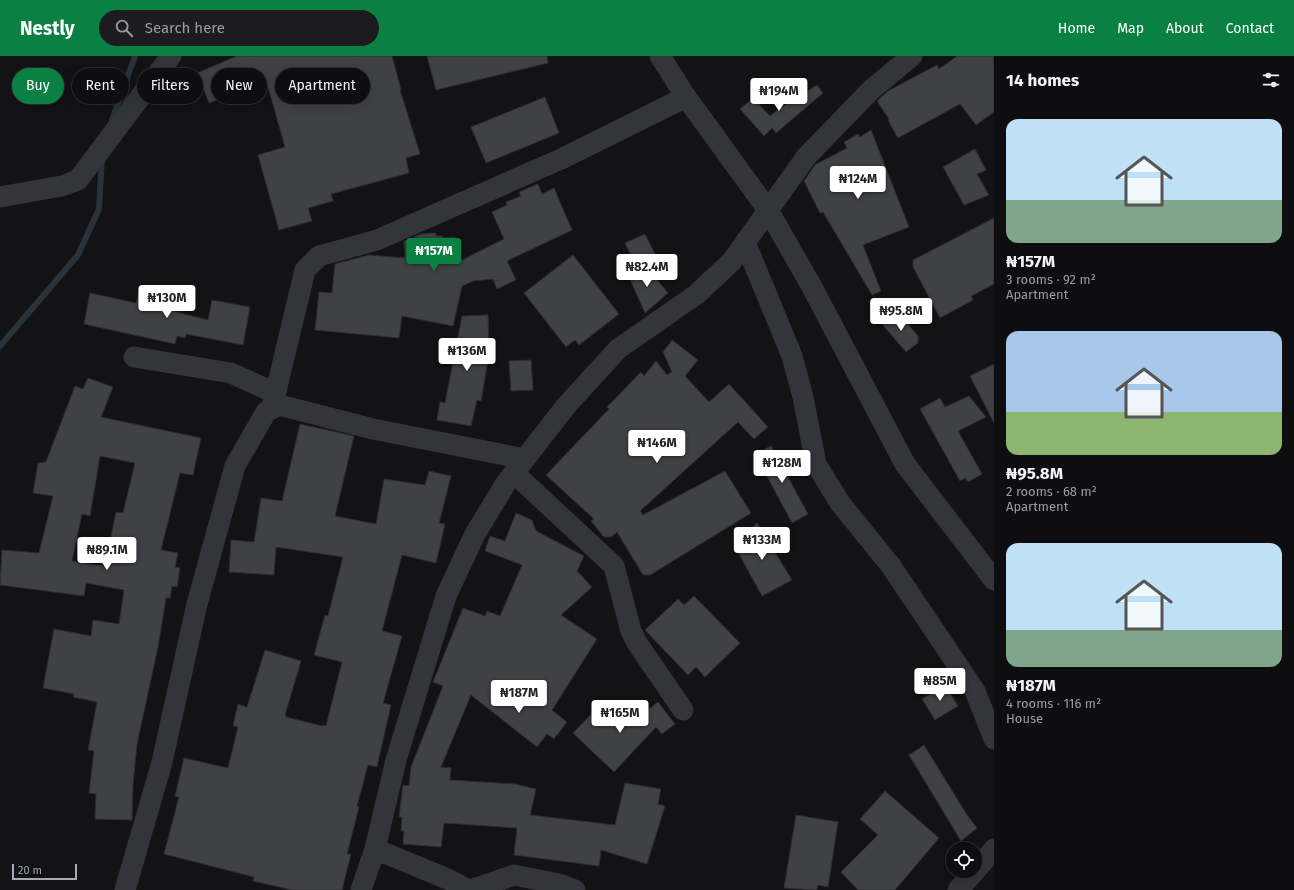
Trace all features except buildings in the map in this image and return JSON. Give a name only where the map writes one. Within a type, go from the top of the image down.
[{"type":"street","points":[[0,197],[62,186],[78,180],[171,56]]},
{"type":"street","points":[[660,56],[686,97],[768,210],[812,287],[905,464],[994,580]]},
{"type":"street","points":[[361,890],[375,849],[396,760],[446,596],[475,534],[519,466],[566,406],[618,349],[697,294],[732,261],[806,157],[872,89],[890,63],[912,56]]},
{"type":"street","points":[[125,890],[162,762],[197,604],[235,466],[273,400],[305,270],[318,256],[377,240],[561,159],[686,97]]},
{"type":"street","points":[[745,242],[792,356],[803,397],[816,464],[840,503],[891,566],[974,690],[994,739]]},
{"type":"street","points":[[134,356],[230,373],[279,405],[519,466],[614,566],[631,630],[637,643],[683,710]]},
{"type":"street","points":[[375,849],[450,880],[470,890],[514,875],[559,884],[575,890]]},
{"type":"street","points":[[982,863],[994,849]]},
{"type":"street","points":[[958,890],[969,878]]},
{"type":"waterway","points":[[112,120],[135,56]]},
{"type":"waterway","points":[[0,346],[78,255],[99,209],[102,158]]}]
